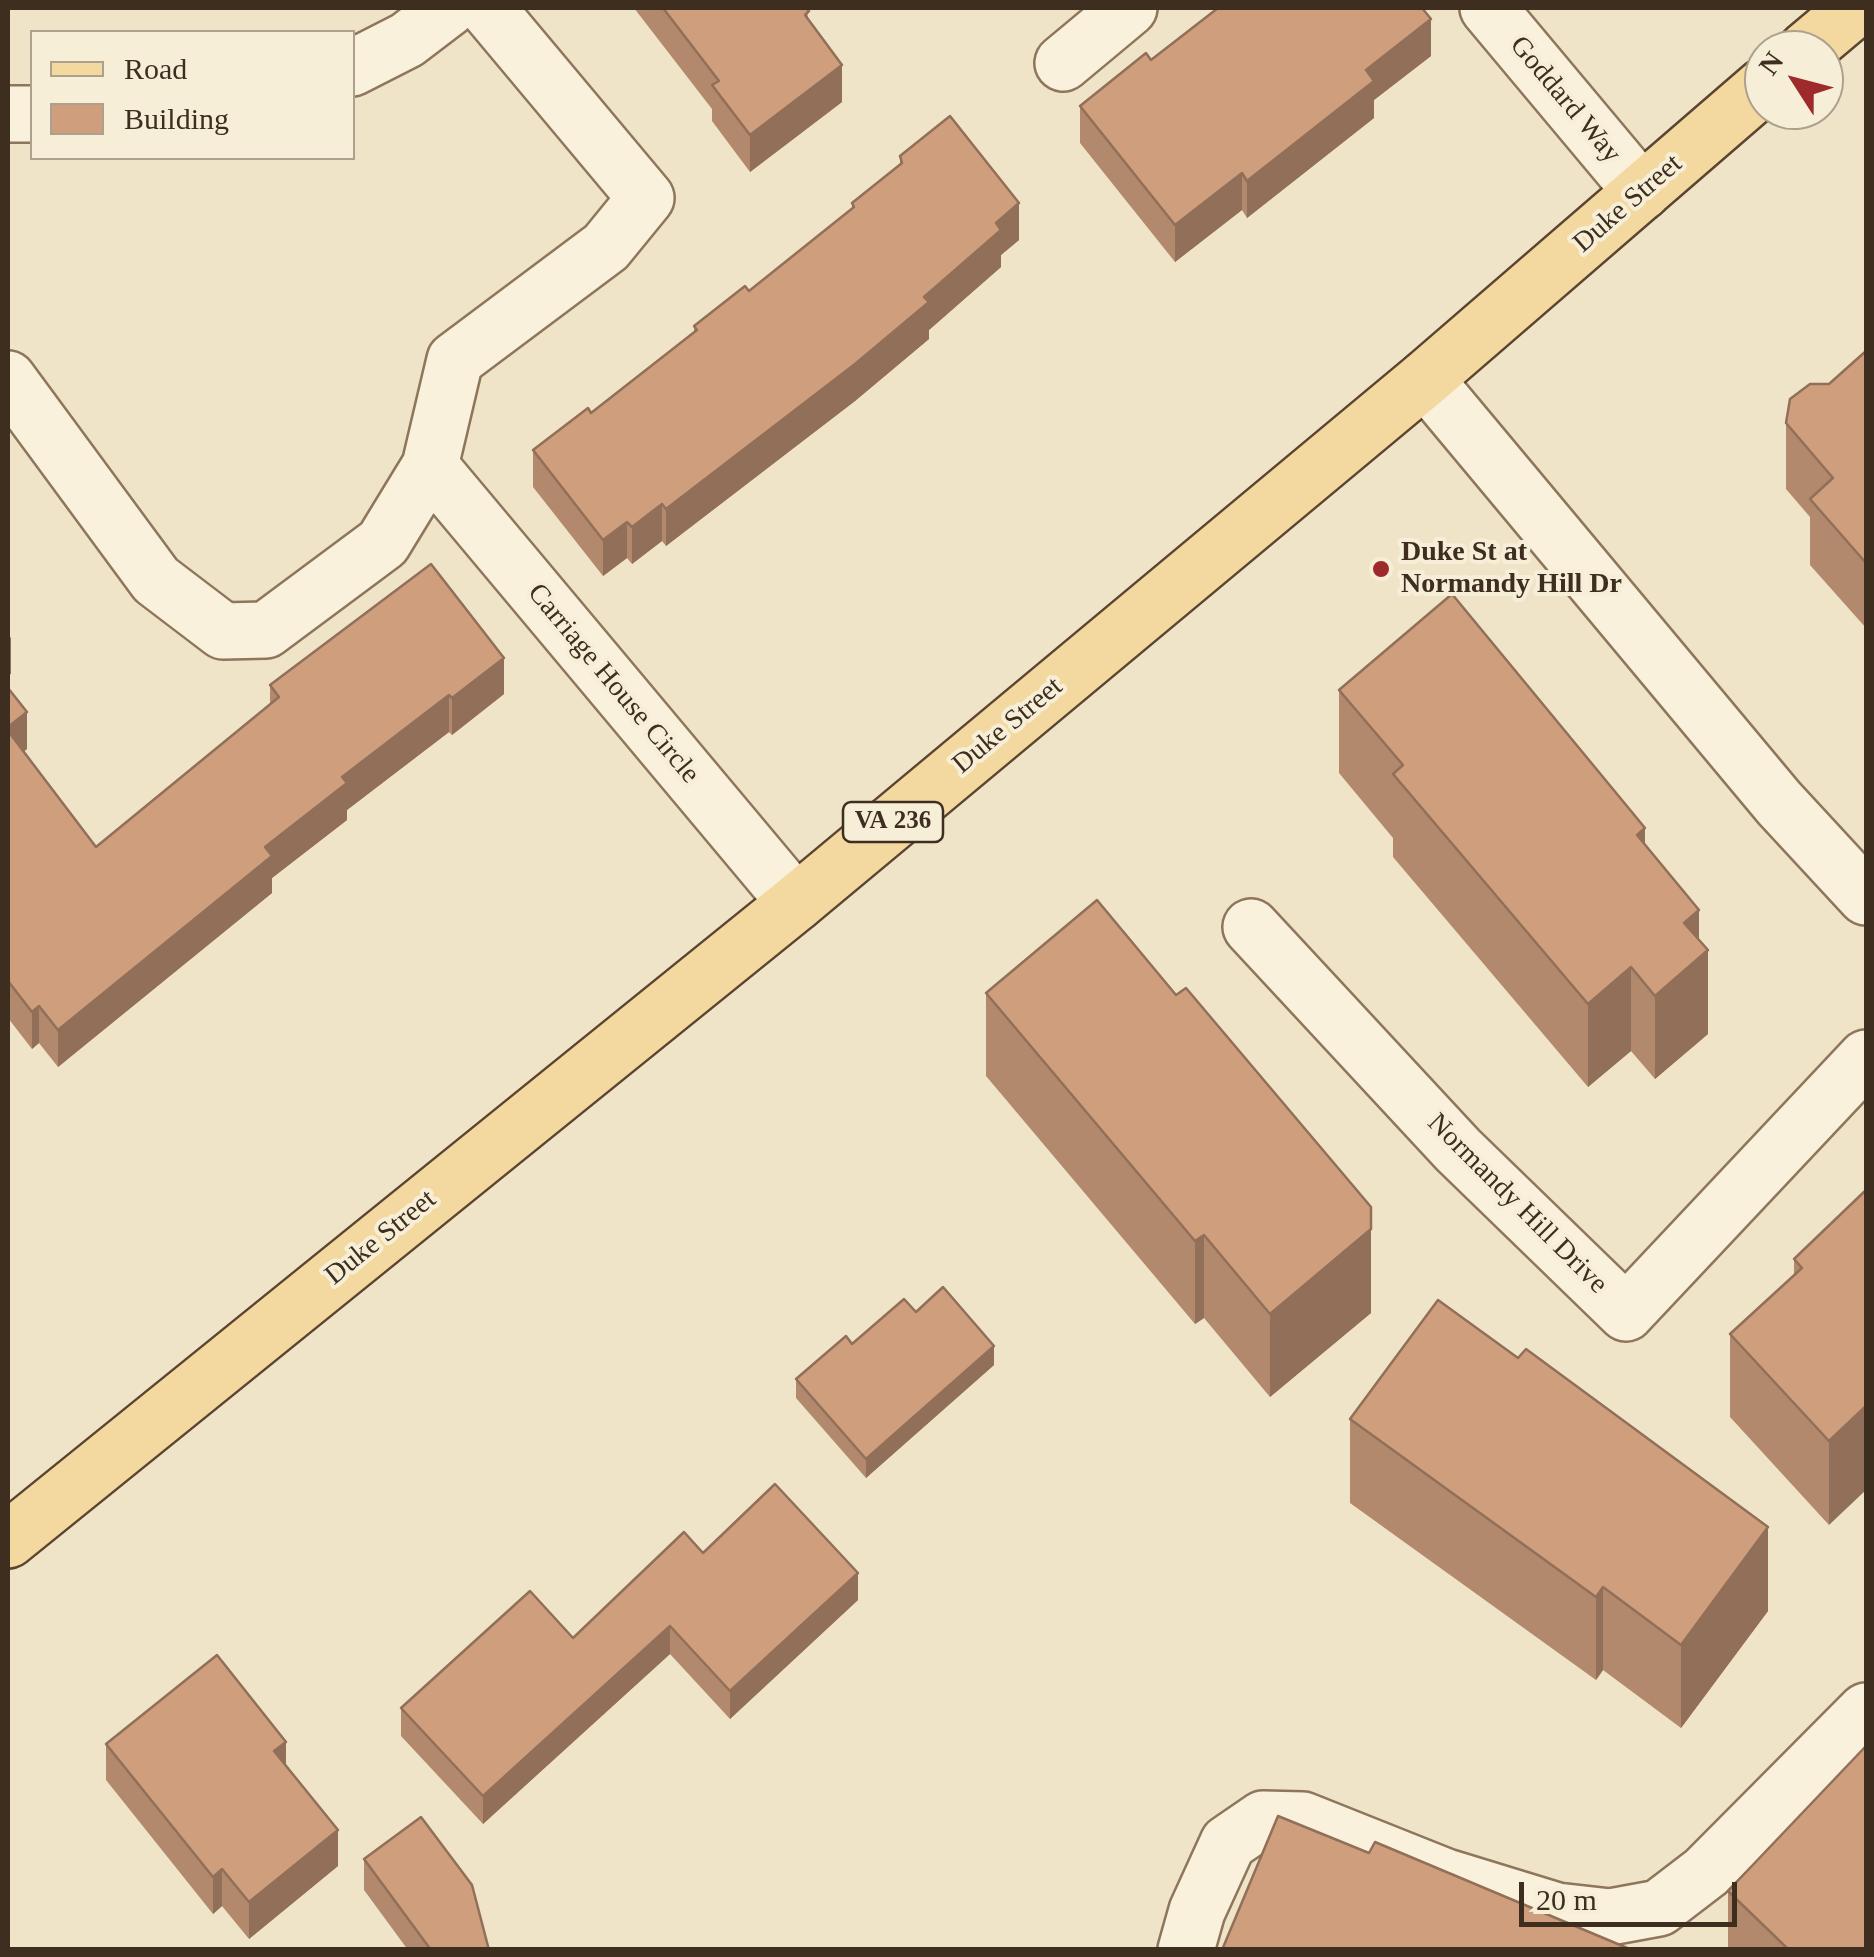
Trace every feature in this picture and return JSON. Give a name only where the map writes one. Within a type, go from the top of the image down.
[{"type":"main road","points":[[1830,30],[1856,8]]},
{"type":"main road","name":"Duke Street","points":[[8,1540],[796,903],[1424,379],[1744,103]]},
{"type":"street","points":[[355,66],[407,40],[449,8]]},
{"type":"street","points":[[8,379],[156,580],[223,631],[266,630],[383,543],[430,466],[455,360],[606,247],[646,198],[487,8]]},
{"type":"street","points":[[1063,63],[1129,8]]},
{"type":"street","name":"Goddard Way","points":[[1488,8],[1642,192]]},
{"type":"street","points":[[1424,379],[1779,803],[1866,896]]},
{"type":"street","name":"Carriage House Circle","points":[[430,466],[796,903]]},
{"type":"street","name":"Normandy Hill Drive","points":[[1251,927],[1458,1150],[1626,1313],[1866,1058]]},
{"type":"street","points":[[1186,1950],[1197,1911],[1228,1843],[1263,1819],[1303,1820],[1446,1877],[1557,1911],[1610,1917],[1659,1908],[1706,1872],[1866,1711]]},
{"type":"building","points":[[663,8],[806,8],[809,11],[805,15],[842,65],[750,135],[712,85],[719,81]]},
{"type":"building","points":[[1218,8],[1422,8],[1431,19],[1366,70],[1374,81],[1247,181],[1242,173],[1175,225],[1080,106],[1146,53],[1151,60]]},
{"type":"building","points":[[950,116],[1019,203],[996,223],[1001,230],[924,297],[929,302],[855,364],[666,509],[662,504],[632,527],[627,522],[603,540],[533,450],[588,408],[591,413],[697,330],[694,326],[745,286],[749,291],[854,207],[852,203],[902,163],[900,156]]},
{"type":"building","points":[[1866,351],[1866,563],[1810,499],[1833,478],[1786,423],[1790,399],[1810,384],[1829,384]]},
{"type":"building","points":[[431,564],[504,658],[342,777],[347,783],[265,847],[272,856],[58,1030],[39,1006],[32,1012],[8,981],[8,731],[96,847],[279,697],[270,685]]},
{"type":"building","points":[[1452,594],[1645,828],[1637,835],[1699,910],[1684,923],[1708,950],[1655,996],[1631,967],[1588,1004],[1393,774],[1403,765],[1339,690]]},
{"type":"building","points":[[8,688],[27,712],[8,727]]},
{"type":"building","points":[[1097,900],[1176,995],[1186,988],[1371,1207],[1371,1229],[1270,1314],[1204,1235],[1195,1241],[986,993]]},
{"type":"building","points":[[1866,1190],[1866,1406],[1829,1441],[1730,1334],[1802,1268],[1794,1259]]},
{"type":"building","points":[[943,1287],[994,1346],[866,1459],[796,1379],[846,1336],[852,1344],[904,1299],[916,1312]]},
{"type":"building","points":[[1438,1300],[1518,1358],[1526,1349],[1768,1527],[1681,1645],[1603,1587],[1596,1597],[1350,1419]]},
{"type":"building","points":[[775,1484],[858,1573],[730,1691],[670,1626],[483,1796],[401,1708],[530,1591],[573,1638],[684,1532],[703,1553]]},
{"type":"building","points":[[217,1655],[286,1742],[274,1751],[338,1830],[249,1902],[222,1869],[213,1877],[106,1744]]},
{"type":"building","points":[[1866,1746],[1866,1950],[1789,1950],[1728,1891]]},
{"type":"building","points":[[1278,1816],[1369,1853],[1375,1842],[1632,1950],[1222,1950]]},
{"type":"building","points":[[421,1817],[472,1885],[489,1950],[431,1950],[364,1859]]},
{"type":"place","name":"Duke St at Normandy Hill Dr","points":[[1381,569]]}]
